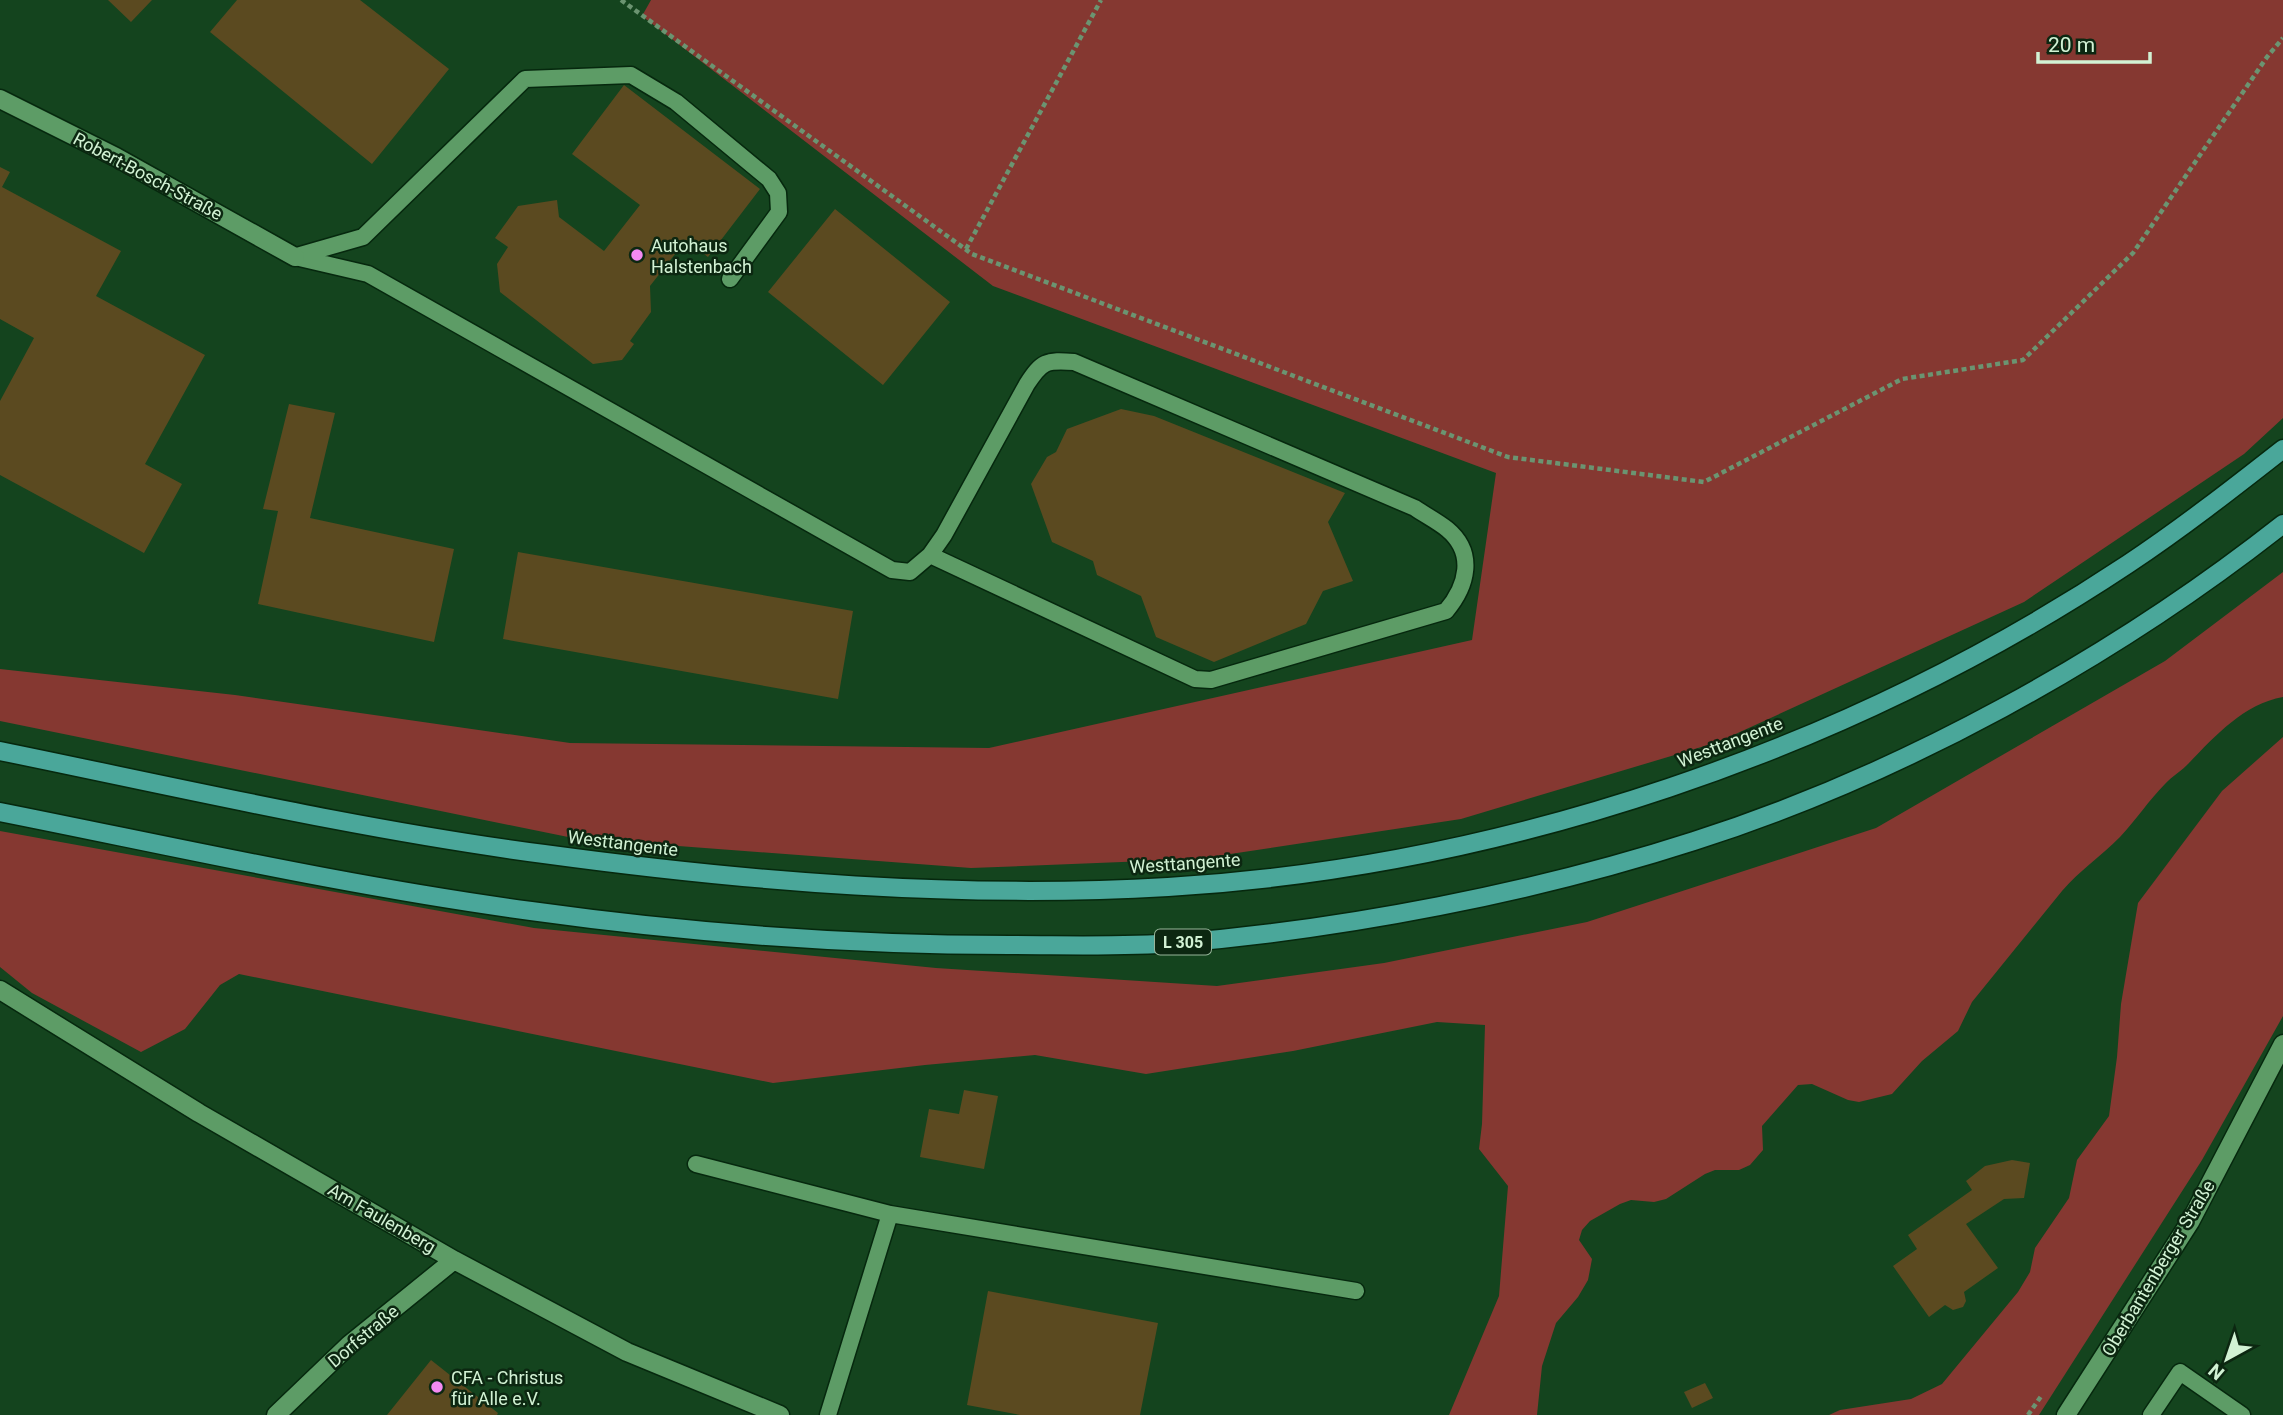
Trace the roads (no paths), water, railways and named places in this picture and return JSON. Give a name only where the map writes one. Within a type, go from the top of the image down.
[{"type":"main road","name":"Westtangente","points":[[0,751],[434,837],[541,854],[752,878],[938,889],[1068,891],[1173,887],[1277,877],[1380,861],[1533,827],[1683,782],[1787,744],[1954,666],[2040,618],[2205,511],[2283,449]]},
{"type":"main road","name":"L 305","points":[[0,812],[422,895],[650,926],[757,935],[958,945],[1173,943],[1279,931],[1385,915],[1593,870],[1696,841],[1795,804],[1891,763],[1974,723],[2077,665],[2166,610],[2283,524]]},
{"type":"street","name":"Robert-Bosch-Straße","points":[[0,99],[116,157],[295,257]]},
{"type":"street","name":"Am Faulenberg","points":[[0,990],[200,1113],[454,1260],[627,1352],[780,1415]]},
{"type":"street","name":"Oberbantenberger Straße","points":[[2066,1415],[2190,1222],[2283,1044]]},
{"type":"street","name":"Dorfstraße","points":[[276,1415],[349,1345],[454,1260]]},
{"type":"lane","points":[[295,257],[363,237],[525,79],[631,75],[676,102],[769,179],[778,193],[779,212],[730,279]]},
{"type":"lane","points":[[295,257],[368,274],[892,570],[910,572],[930,555],[1038,366],[1051,360],[1073,362],[1415,508],[1449,530],[1463,551],[1466,572],[1459,595],[1446,611],[1211,680],[1195,679],[930,555]]},
{"type":"lane","points":[[696,1164],[890,1214],[1356,1291]]},
{"type":"lane","points":[[828,1415],[890,1214]]},
{"type":"lane","points":[[2151,1415],[2180,1373],[2242,1415]]},
{"type":"place","name":"Autohaus Halstenbach","points":[[637,255]]},
{"type":"place","name":"CFA - Christus für Alle e.V.","points":[[437,1387]]}]
